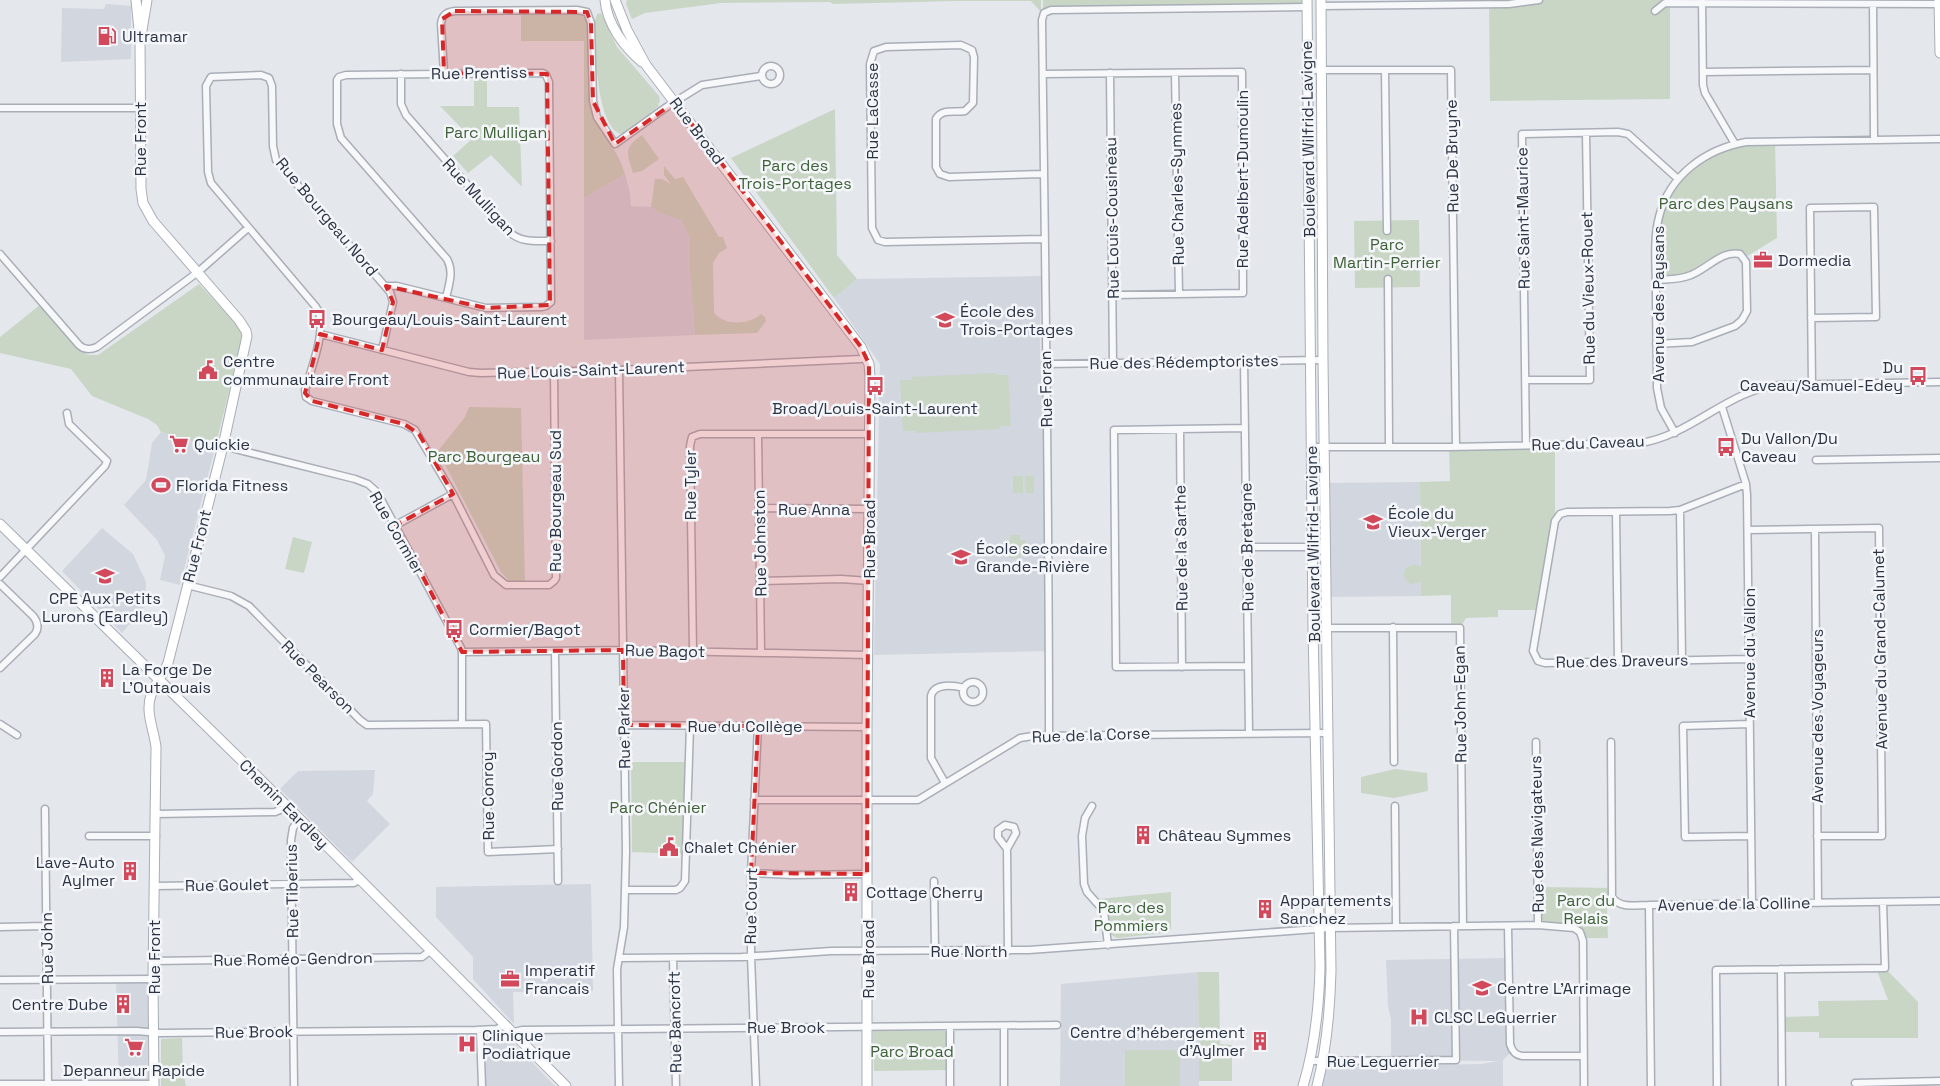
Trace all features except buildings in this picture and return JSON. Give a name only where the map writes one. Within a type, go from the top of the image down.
[{"type":"main road","name":"Rue Front","points":[[136,0],[140,40],[141,188],[144,203],[153,220],[239,320],[247,336],[223,446],[168,663],[150,697],[149,708],[156,747],[153,961],[154,1085]]},
{"type":"main road","name":"Rue Front","points":[[140,40],[147,0]]},
{"type":"main road","name":"Rue Broad","points":[[604,0],[607,13],[618,36],[630,51],[646,65]]},
{"type":"main road","name":"Rue Broad","points":[[615,0],[622,20],[646,65],[865,355],[869,364],[867,1086]]},
{"type":"main road","points":[[1939,0],[1940,53]]},
{"type":"main road","name":"Boulevard Wilfrid-Lavigne","points":[[1317,1086],[1324,1061],[1330,1007],[1320,70],[1321,3]]},
{"type":"main road","name":"Boulevard Wilfrid-Lavigne","points":[[1304,1086],[1319,1007],[1307,4]]},
{"type":"main road","name":"Chemin Eardley","points":[[0,524],[506,1024],[566,1086]]},
{"type":"street","points":[[1321,3],[1509,4],[1539,0]]},
{"type":"street","points":[[1655,10],[1665,3],[1702,2],[1939,4]]},
{"type":"street","points":[[1702,2],[1703,85],[1705,93],[1735,144]]},
{"type":"street","name":"Rue Foran","points":[[1049,734],[1043,174],[1042,20],[1044,13],[1051,10],[1307,4]]},
{"type":"street","points":[[1873,4],[1874,139]]},
{"type":"street","points":[[444,73],[441,24],[446,13],[455,11],[577,10],[587,12],[592,23],[593,101],[597,117],[615,144],[702,85],[761,76]]},
{"type":"street","name":"Rue LaCasse","points":[[1043,174],[950,176],[940,174],[936,167],[936,119],[938,115],[946,112],[965,111],[973,103],[974,57],[972,50],[962,45],[886,47],[874,51],[870,64],[872,228],[878,240],[885,242],[1044,239]]},
{"type":"street","name":"Rue De Bruyne","points":[[1307,70],[1451,70],[1456,447]]},
{"type":"street","points":[[1385,70],[1387,231]]},
{"type":"street","points":[[1703,72],[1872,70]]},
{"type":"street","name":"Rue Prentiss","points":[[386,286],[397,286],[486,308],[542,307],[550,304],[553,294],[549,82],[546,75],[538,72],[346,75],[339,77],[336,84],[337,129],[344,142],[447,259],[451,270],[446,298]]},
{"type":"street","name":"Rue Adelbert-Dumoulin","points":[[1043,74],[1242,72],[1243,293],[1113,295]]},
{"type":"street","name":"Rue Louis-Cousineau","points":[[1110,73],[1113,362]]},
{"type":"street","name":"Rue Charles-Symmes","points":[[1175,73],[1179,294]]},
{"type":"street","name":"Rue Mulligan","points":[[400,74],[401,104],[406,115],[507,230],[521,240],[551,240]]},
{"type":"street","name":"Rue Bourgeau Nord","points":[[320,334],[322,319],[316,307],[215,189],[209,177],[206,86],[208,79],[215,76],[261,75],[269,78],[272,86],[273,146],[276,160],[390,292],[393,302],[382,350]]},
{"type":"street","points":[[0,108],[140,108]]},
{"type":"street","name":"Rue Saint-Maurice","points":[[1526,445],[1522,134],[1618,132],[1628,134],[1678,179]]},
{"type":"street","name":"Rue du Vieux-Rouet","points":[[1525,380],[1590,380],[1586,133]]},
{"type":"street","name":"Avenue des Paysans","points":[[1675,433],[1658,399],[1655,244],[1659,217],[1669,192],[1678,179],[1700,160],[1721,148],[1735,144],[1775,140],[1940,139]]},
{"type":"street","points":[[1811,318],[1876,317],[1874,207],[1810,208],[1811,318],[1812,385]]},
{"type":"street","points":[[0,254],[79,345],[87,349],[97,347],[198,272],[248,228]]},
{"type":"street","points":[[1656,280],[1690,276],[1726,254],[1740,254],[1746,262],[1746,311],[1742,320],[1735,326],[1692,342],[1656,344]]},
{"type":"street","points":[[1388,279],[1389,446]]},
{"type":"street","name":"Rue Louis-Saint-Laurent","points":[[320,334],[474,373],[619,370],[861,358],[865,355]]},
{"type":"street","name":"Rue Bourgeau Sud","points":[[320,334],[305,390],[306,397],[312,401],[404,424],[415,430],[453,494],[494,575],[501,582],[511,586],[548,585],[554,581],[556,545],[554,371]]},
{"type":"street","name":"Rue des Rédemptoristes","points":[[1045,364],[1323,360]]},
{"type":"street","name":"Rue de Bretagne","points":[[1244,361],[1249,733]]},
{"type":"street","name":"Rue Parker","points":[[619,370],[626,890],[624,927],[617,969],[619,1086]]},
{"type":"street","name":"Rue du Caveau","points":[[1312,447],[1456,447],[1641,443],[1675,433],[1745,394],[1762,388],[1780,385],[1940,382]]},
{"type":"street","name":"Avenue du Vallon","points":[[1722,407],[1746,484],[1752,903]]},
{"type":"street","points":[[0,577],[102,471],[107,461],[69,424],[67,413]]},
{"type":"street","points":[[1245,428],[1114,430],[1116,667],[1248,666]]},
{"type":"street","name":"Rue de la Sarthe","points":[[1180,429],[1182,667]]},
{"type":"street","name":"Rue Tyler","points":[[693,651],[690,441],[692,437],[700,434],[870,434]]},
{"type":"street","name":"Rue Johnston","points":[[758,434],[761,653]]},
{"type":"street","name":"Rue Cormier","points":[[223,446],[362,481],[377,492],[462,652],[462,723]]},
{"type":"street","points":[[1816,460],[1940,458]]},
{"type":"street","name":"Rue des Draveurs","points":[[1746,484],[1680,510],[1567,512],[1560,514],[1555,521],[1533,651],[1538,660],[1545,663],[1748,659]]},
{"type":"street","points":[[396,525],[453,494]]},
{"type":"street","name":"Rue Anna","points":[[760,508],[869,509]]},
{"type":"street","points":[[1680,510],[1682,660]]},
{"type":"street","points":[[1616,512],[1618,661]]},
{"type":"street","name":"Avenue du Grand-Calumet","points":[[1748,530],[1879,528],[1882,836],[1817,836]]},
{"type":"street","name":"Avenue des Voyageurs","points":[[1815,529],[1818,903]]},
{"type":"street","points":[[1247,547],[1325,547]]},
{"type":"street","points":[[761,581],[869,580]]},
{"type":"street","points":[[0,584],[33,616],[38,627],[35,634],[0,668]]},
{"type":"street","name":"Rue Pearson","points":[[187,585],[231,596],[249,606],[367,725],[462,723]]},
{"type":"street","points":[[1393,627],[1394,762]]},
{"type":"street","name":"Rue John-Egan","points":[[1314,628],[1460,628],[1463,926]]},
{"type":"street","name":"Rue Bagot","points":[[462,652],[623,650],[868,655]]},
{"type":"street","name":"Rue Gordon","points":[[555,651],[558,881]]},
{"type":"street","points":[[945,783],[931,758],[932,690],[936,688],[964,688]]},
{"type":"street","name":"Rue Conroy","points":[[462,723],[486,724],[488,852],[558,849]]},
{"type":"street","points":[[0,724],[17,735]]},
{"type":"street","points":[[1749,724],[1683,726],[1685,837],[1751,836]]},
{"type":"street","name":"Rue du Collège","points":[[624,725],[867,727]]},
{"type":"street","points":[[626,890],[676,890],[685,881],[690,726]]},
{"type":"street","name":"Rue Court","points":[[756,1086],[751,956],[754,800],[758,726]]},
{"type":"street","name":"Rue de la Corse","points":[[754,800],[918,800],[1020,738],[1049,734],[1327,733]]},
{"type":"street","name":"Rue des Navigateurs","points":[[1536,742],[1538,925]]},
{"type":"street","points":[[1611,742],[1612,897],[1622,905],[1649,905]]},
{"type":"street","points":[[1092,806],[1085,818],[1082,836],[1084,884],[1087,892],[1104,911],[1108,945]]},
{"type":"street","points":[[1395,806],[1396,927]]},
{"type":"street","points":[[156,814],[275,812],[287,807]]},
{"type":"street","name":"Rue John","points":[[44,810],[48,1085]]},
{"type":"street","name":"Rue Tiberius","points":[[294,1086],[291,833],[299,819]]},
{"type":"street","points":[[90,836],[156,836]]},
{"type":"street","points":[[1007,849],[1008,950]]},
{"type":"street","points":[[752,873],[792,875],[867,874]]},
{"type":"street","name":"Rue Goulet","points":[[155,886],[354,883],[359,880]]},
{"type":"street","points":[[934,881],[935,951]]},
{"type":"street","name":"Avenue de la Colline","points":[[1651,1086],[1649,905],[1940,901]]},
{"type":"street","points":[[1717,1086],[1716,970],[1885,968],[1883,902]]},
{"type":"street","points":[[1319,929],[1538,925],[1577,929],[1581,934],[1584,1086]]},
{"type":"street","points":[[0,927],[46,926]]},
{"type":"street","name":"Rue Leguerrier","points":[[1310,1061],[1456,1060],[1454,926]]},
{"type":"street","points":[[1508,926],[1510,1044],[1512,1051],[1516,1055],[1522,1056],[1583,1056]]},
{"type":"street","name":"Rue North","points":[[620,958],[751,956],[831,951],[1008,950],[1108,945],[1319,929]]},
{"type":"street","name":"Rue Roméo-Gendron","points":[[153,961],[422,957],[430,951]]},
{"type":"street","name":"Rue Bancroft","points":[[673,958],[676,1086]]},
{"type":"street","points":[[1781,970],[1782,1086]]},
{"type":"street","points":[[0,980],[153,979]]},
{"type":"street","name":"Rue Brook","points":[[0,1032],[136,1031],[155,1033],[480,1030],[497,1029],[506,1024]]},
{"type":"street","name":"Rue Brook","points":[[514,1032],[522,1030],[675,1028],[1058,1025]]},
{"type":"street","points":[[950,1026],[950,1086]]},
{"type":"street","points":[[1004,1026],[1004,1086]]},
{"type":"street","points":[[480,1030],[482,1086]]},
{"type":"street","points":[[1855,1083],[1940,1081]]},
{"type":"street","points":[[0,1084],[154,1085]]},
{"type":"highlighted area","points":[[455,11],[587,12],[591,23],[593,101],[615,144],[675,102],[861,347],[869,364],[867,874],[751,873],[758,726],[624,725],[623,650],[462,652],[396,525],[453,494],[419,434],[404,424],[312,401],[305,393],[320,334],[382,350],[393,302],[386,286],[486,308],[550,305],[547,74],[444,73],[442,19]]},
{"type":"shaded area","points":[[106,4],[131,6],[131,59],[61,62],[62,8],[104,9]]},
{"type":"shaded area","points":[[625,174],[631,206],[651,207],[658,212],[681,220],[690,238],[690,271],[695,335],[584,340],[584,198]]},
{"type":"shaded area","name":"École secondaire Grande-Rivière","points":[[1041,276],[1040,348],[1044,458],[1046,651],[874,655],[880,364],[834,298],[857,279]]},
{"type":"shaded area","points":[[161,432],[215,448],[180,585],[160,580],[165,556],[157,540],[124,505],[146,480],[152,443]]},
{"type":"shaded area","name":"École du Vieux-Verger","points":[[1420,482],[1421,596],[1326,597],[1325,483]]},
{"type":"shaded area","name":"CPE Aux Petits Lurons (Eardley)","points":[[102,528],[133,554],[146,582],[145,606],[122,633],[62,571]]},
{"type":"shaded area","points":[[375,770],[373,794],[367,801],[390,824],[352,862],[280,789],[298,771]]},
{"type":"shaded area","points":[[591,884],[593,991],[513,992],[514,1024],[473,979],[473,957],[436,917],[436,887]]},
{"type":"shaded area","points":[[1508,958],[1512,1051],[1503,1060],[1503,1086],[1321,1086],[1327,1067],[1482,1064],[1499,1061],[1391,1060],[1391,1019],[1388,1007],[1386,960]]},
{"type":"shaded area","points":[[1198,972],[1199,1086],[1060,1086],[1061,984]]},
{"type":"shaded area","points":[[116,981],[148,982],[148,1086],[119,1086]]},
{"type":"shaded area","points":[[506,1035],[555,1086],[485,1086],[484,1036]]},
{"type":"green space","points":[[627,0],[1041,0],[1041,12],[1031,1],[833,4],[830,2],[721,3],[645,13],[632,19],[626,4]]},
{"type":"green space","points":[[1043,0],[1304,0],[1299,5],[1052,7],[1043,10]]},
{"type":"green space","points":[[1539,0],[1932,0],[1930,2],[1670,4],[1670,99],[1490,101],[1489,4]]},
{"type":"green space","points":[[579,13],[586,16],[589,23],[589,98],[594,120],[607,135],[625,174],[584,198],[584,41],[521,41],[521,14]]},
{"type":"green space","points":[[601,13],[617,47],[659,96],[659,106],[626,135],[616,131],[608,121],[599,88],[594,24],[597,14]]},
{"type":"green space","name":"Parc Mulligan","points":[[474,78],[487,79],[487,107],[519,107],[522,187],[491,155],[468,173],[453,156],[472,139],[440,106],[474,106]]},
{"type":"green space","name":"Parc des Trois-Portages","points":[[835,109],[837,255],[857,279],[834,298],[731,158]]},
{"type":"green space","points":[[642,135],[659,159],[642,171],[633,173],[628,151],[629,147]]},
{"type":"green space","name":"Parc des Paysans","points":[[1775,140],[1777,238],[1744,258],[1734,253],[1690,276],[1656,280],[1659,217],[1678,179],[1721,148]]},
{"type":"green space","points":[[664,166],[675,179],[683,177],[719,237],[723,237],[727,248],[719,253],[713,263],[714,313],[724,320],[731,322],[744,322],[761,314],[765,317],[766,321],[757,333],[695,335],[690,271],[690,238],[681,220],[658,212],[651,207],[655,179],[662,179],[671,184],[664,175]]},
{"type":"green space","name":"Parc Martin-Perrier","points":[[1419,220],[1420,287],[1355,288],[1354,221]]},
{"type":"green space","points":[[199,284],[242,330],[243,335],[215,448],[161,432],[157,425],[148,419],[92,396],[71,369],[0,353],[0,337],[41,304],[80,350],[88,355],[98,355]]},
{"type":"green space","points":[[996,373],[997,375],[1008,375],[1011,426],[1000,426],[999,429],[915,433],[915,431],[903,431],[900,380],[912,380],[912,377]]},
{"type":"green space","name":"Parc Bourgeau","points":[[469,407],[521,408],[525,582],[509,581],[501,572],[438,451],[465,417]]},
{"type":"green space","points":[[1555,445],[1555,521],[1540,610],[1498,610],[1498,617],[1466,618],[1460,628],[1451,628],[1451,595],[1421,596],[1421,582],[1411,584],[1404,573],[1411,565],[1421,566],[1420,482],[1450,481],[1449,447]]},
{"type":"green space","points":[[1013,476],[1023,476],[1023,493],[1013,493]]},
{"type":"green space","points":[[1025,476],[1034,476],[1034,493],[1026,493]]},
{"type":"green space","points":[[1010,535],[1020,535],[1020,540],[1026,540],[1026,553],[1021,553],[1020,558],[1009,558],[1008,553],[1003,552],[1003,540],[1010,540]]},
{"type":"green space","points":[[293,537],[312,542],[304,573],[285,569]]},
{"type":"green space","name":"Parc Chénier","points":[[631,762],[686,762],[684,854],[632,852]]},
{"type":"green space","points":[[1395,769],[1427,773],[1428,791],[1394,798],[1361,793],[1361,777]]},
{"type":"green space","name":"Parc du Relais","points":[[1538,887],[1612,888],[1614,900],[1607,909],[1608,938],[1582,938],[1580,932],[1538,925]]},
{"type":"green space","name":"Parc des Pommiers","points":[[1171,892],[1171,929],[1164,933],[1118,938],[1111,935],[1108,910],[1098,899]]},
{"type":"green space","points":[[1876,968],[1885,968],[1918,1002],[1918,1038],[1819,1038],[1819,1032],[1781,1032],[1781,1017],[1819,1016],[1818,1001],[1888,1000]]},
{"type":"green space","points":[[1198,972],[1219,972],[1220,1044],[1232,1045],[1232,1081],[1199,1081]]},
{"type":"green space","name":"Parc Broad","points":[[873,1031],[950,1031],[950,1070],[874,1071]]},
{"type":"green space","points":[[182,1038],[183,1072],[186,1086],[161,1086],[161,1039]]},
{"type":"green space","points":[[1125,1050],[1180,1050],[1180,1086],[1125,1086]]},
{"type":"place","name":"Ultramar","points":[[107,36]]},
{"type":"place","name":"Dormedia","points":[[1763,260]]},
{"type":"place","name":"Bourgeau/Louis-Saint-Laurent","points":[[317,319]]},
{"type":"place","name":"École des Trois-Portages","points":[[945,320]]},
{"type":"place","name":"Centre communautaire Front","points":[[208,370]]},
{"type":"place","name":"Du Caveau/Samuel-Edey","points":[[1918,376]]},
{"type":"place","name":"Broad/Louis-Saint-Laurent","points":[[875,386]]},
{"type":"place","name":"Quickie","points":[[179,444]]},
{"type":"place","name":"Du Vallon/Du Caveau","points":[[1726,447]]},
{"type":"place","name":"Florida Fitness","points":[[161,485]]},
{"type":"place","name":"École du Vieux-Verger","points":[[1373,522]]},
{"type":"place","name":"École secondaire Grande-Rivière","points":[[961,557]]},
{"type":"place","name":"CPE Aux Petits Lurons (Eardley)","points":[[105,576]]},
{"type":"place","name":"Cormier/Bagot","points":[[454,629]]},
{"type":"place","name":"La Forge De L'Outaouais","points":[[107,678]]},
{"type":"place","name":"Château Symmes","points":[[1143,835]]},
{"type":"place","name":"Chalet Chénier","points":[[669,847]]},
{"type":"place","name":"Lave-Auto Aylmer","points":[[130,871]]},
{"type":"place","name":"Cottage Cherry","points":[[851,892]]},
{"type":"place","name":"Appartements Sanchez","points":[[1265,909]]},
{"type":"place","name":"Imperatif Francais","points":[[510,979]]},
{"type":"place","name":"Centre L'Arrimage","points":[[1482,988]]},
{"type":"place","name":"Centre Dube","points":[[123,1004]]},
{"type":"place","name":"CLSC LeGuerrier","points":[[1419,1017]]},
{"type":"place","name":"Centre d’hébergement d’Aylmer","points":[[1260,1041]]},
{"type":"place","name":"Clinique Podiatrique","points":[[467,1044]]},
{"type":"place","name":"Depanneur Rapide","points":[[134,1047]]}]
